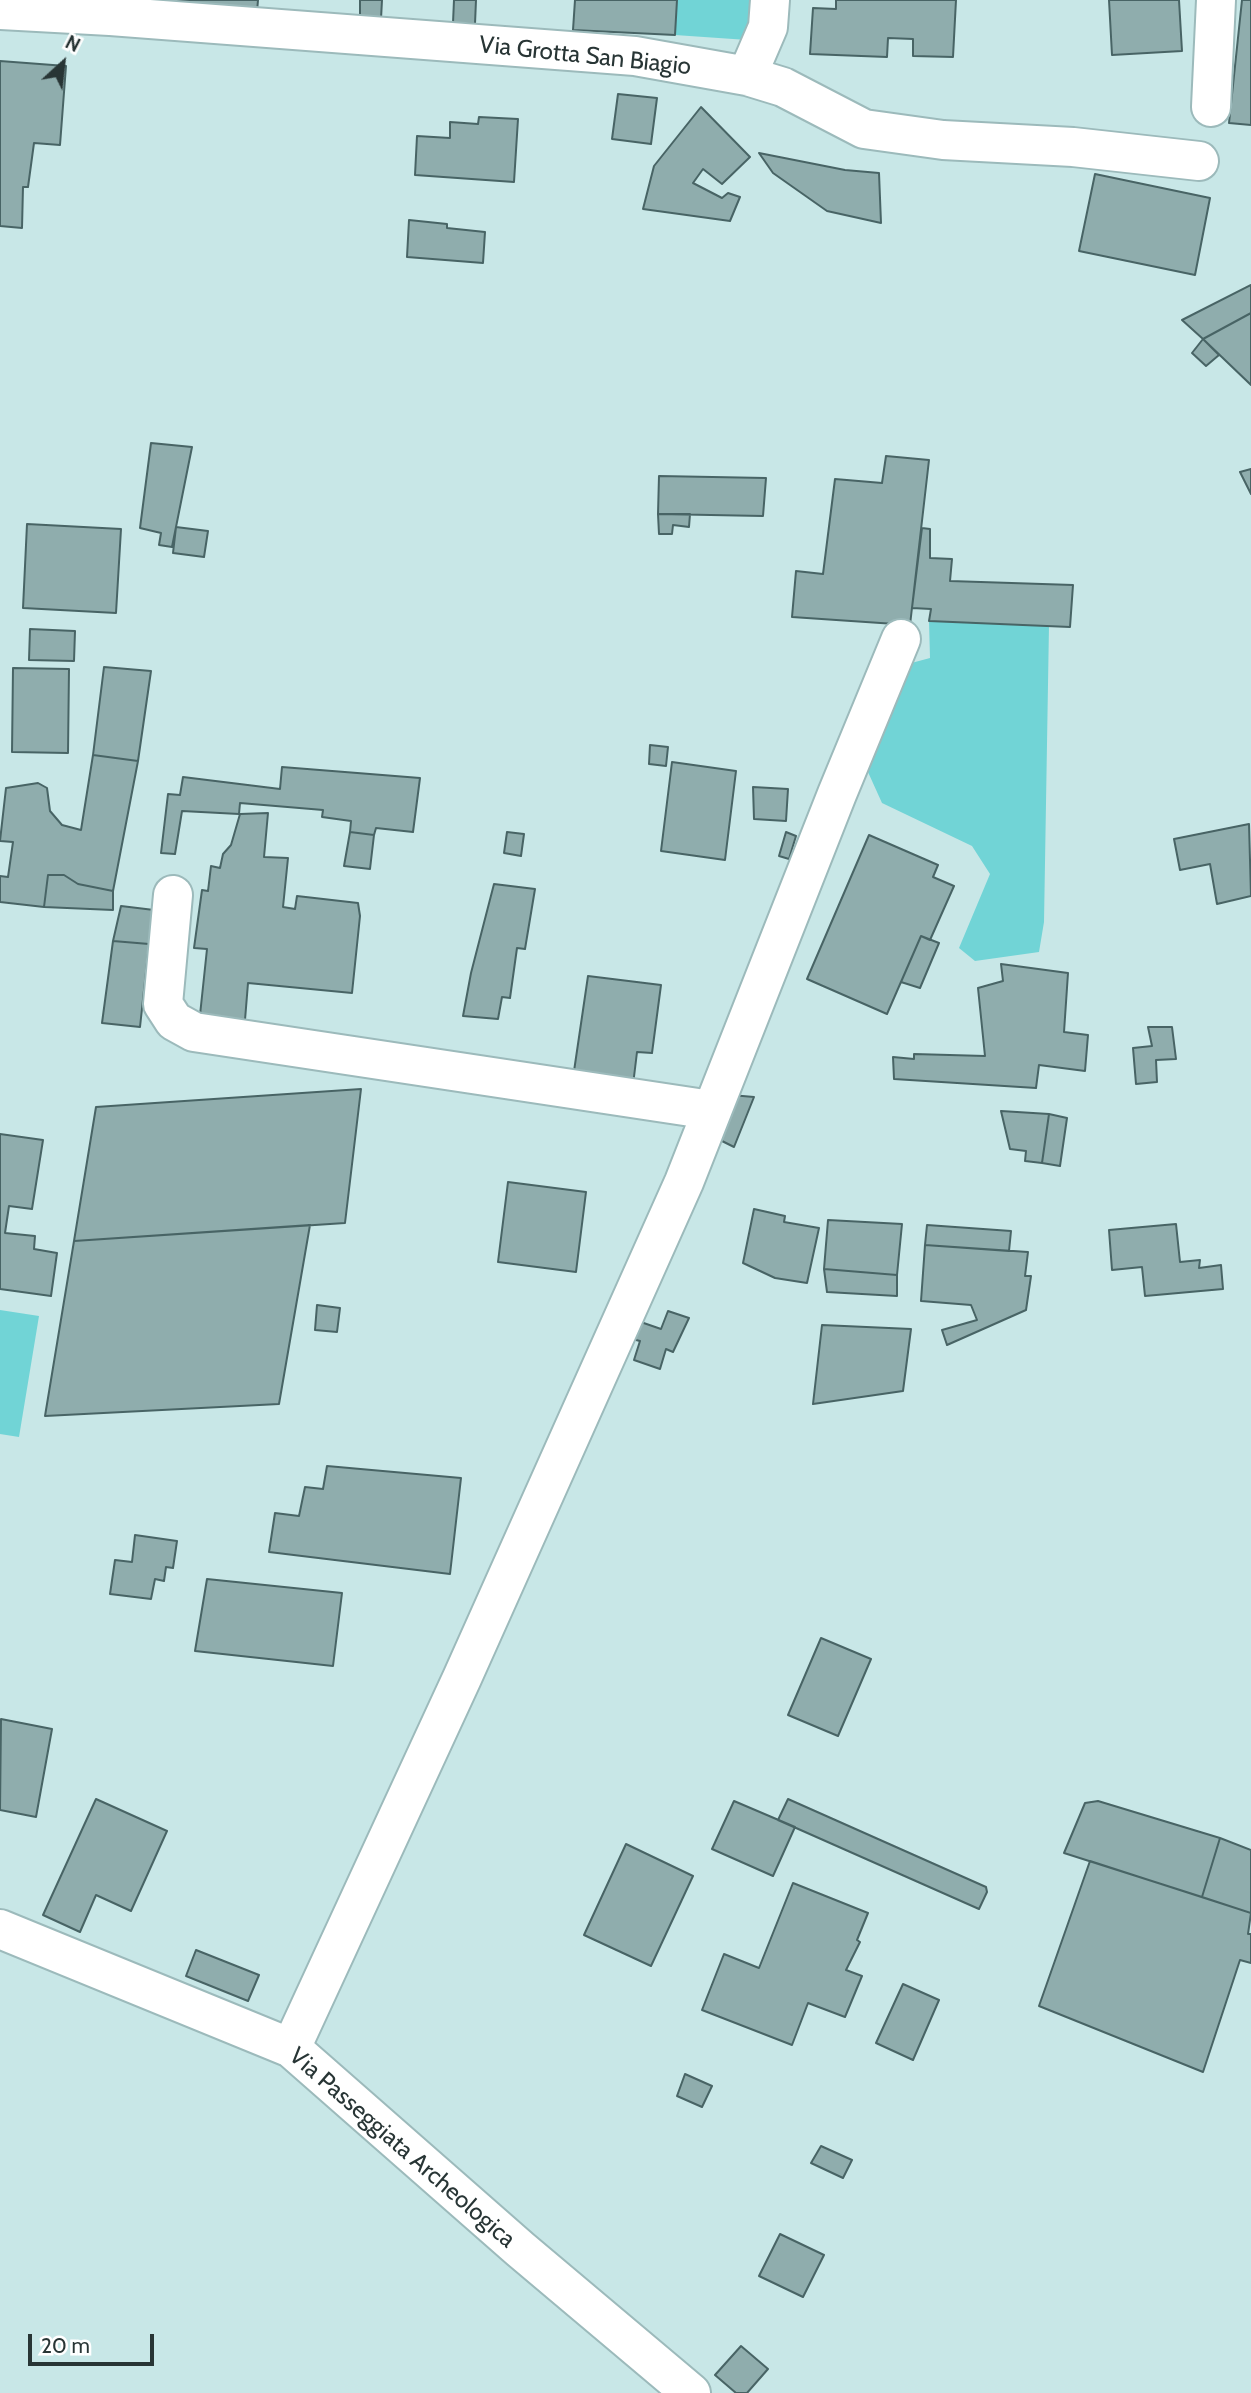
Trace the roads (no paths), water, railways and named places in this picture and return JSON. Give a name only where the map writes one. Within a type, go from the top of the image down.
[{"type":"street","points":[[747,76],[768,27],[769,0]]},
{"type":"street","points":[[1211,107],[1216,0]]},
{"type":"street","name":"Via Grotta San Biagio","points":[[0,10],[635,56],[747,76],[783,87],[864,129],[943,140],[1073,147],[1199,161]]},
{"type":"street","points":[[291,2048],[474,1653],[684,1182],[836,794],[901,639]]},
{"type":"street","points":[[173,895],[163,1004],[174,1021],[194,1032],[711,1110]]},
{"type":"street","name":"Via Passeggiata Archeologica","points":[[0,1929],[291,2048],[520,2249],[691,2393]]}]
